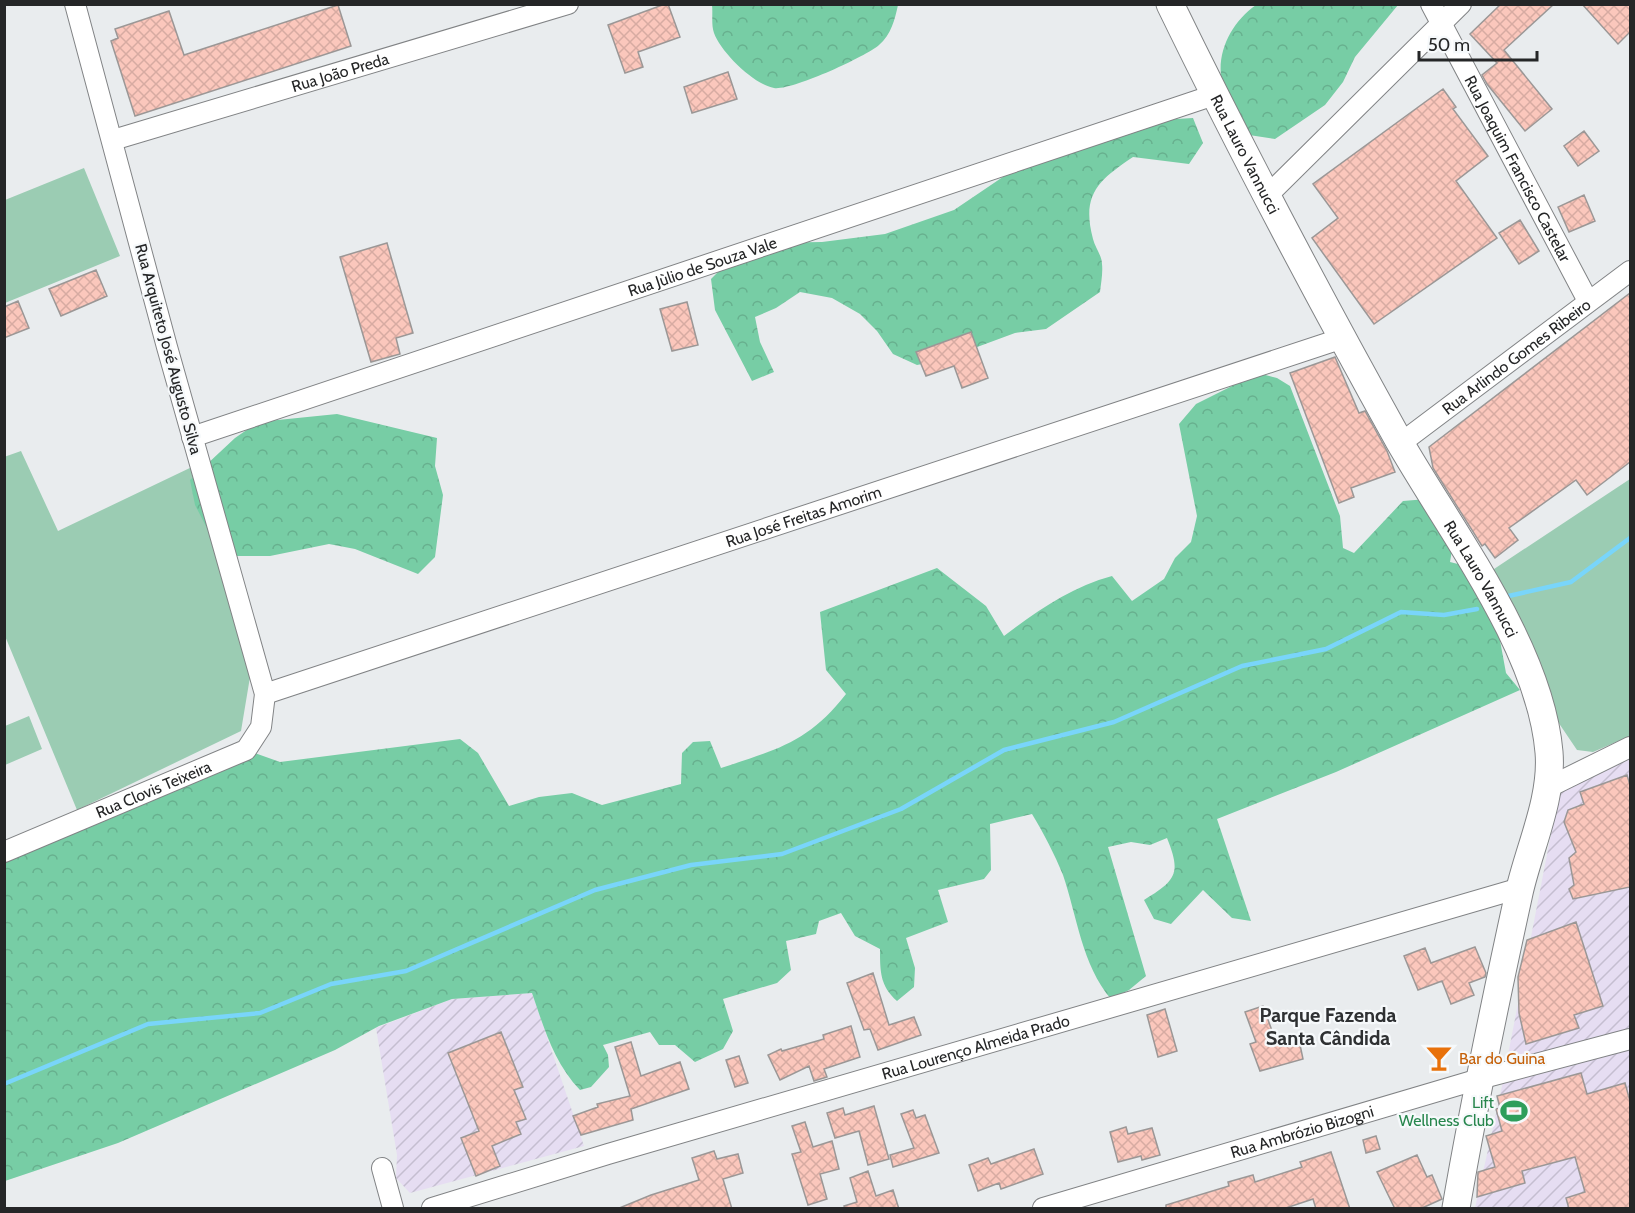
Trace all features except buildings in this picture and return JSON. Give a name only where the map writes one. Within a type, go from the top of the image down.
[{"type":"street","name":"Rua Arquiteto José Augusto Silva","points":[[75,4],[192,437],[265,694]]},
{"type":"street","name":"Rua João Preda","points":[[113,140],[568,4]]},
{"type":"street","name":"Rua Lauro Vannucci","points":[[1170,4],[1267,196],[1401,443],[1477,570],[1526,663],[1540,698],[1550,754],[1547,788],[1520,888],[1479,1079],[1456,1209]]},
{"type":"street","name":"Rua Joaquim Francisco Castelar","points":[[1431,4],[1588,301]]},
{"type":"street","points":[[1267,196],[1461,4]]},
{"type":"street","name":"Rua Jùlio de Souza Vale","points":[[192,437],[1214,95]]},
{"type":"street","name":"Rua Arlindo Gomes Ribeiro","points":[[1401,443],[1630,271]]},
{"type":"street","name":"Rua José Freitas Amorim","points":[[265,694],[1343,338]]},
{"type":"street","name":"Rua Clovis Teixeira","points":[[4,852],[246,750],[261,727],[265,694]]},
{"type":"street","points":[[1547,788],[1630,747]]},
{"type":"street","name":"Rua Lourenço Almeida Prado","points":[[432,1209],[619,1150],[1520,888]]},
{"type":"street","name":"Rua Ambrózio Bizogni","points":[[1043,1209],[1479,1079],[1630,1039]]},
{"type":"street","points":[[382,1168],[393,1209]]},
{"type":"shaded area","points":[[1630,759],[1630,1208],[1475,1208],[1500,1096],[1559,793]]},
{"type":"shaded area","points":[[532,993],[584,1146],[410,1193],[396,1178],[397,1155],[376,1028],[452,999]]},
{"type":"green space","points":[[712,5],[898,5],[889,32],[879,45],[844,65],[811,79],[783,88],[774,88],[748,74],[723,49],[713,30]]},
{"type":"green space","points":[[1256,5],[1398,5],[1355,57],[1343,82],[1325,105],[1275,139],[1249,135],[1229,101],[1221,78],[1222,53],[1226,42],[1238,21]]},
{"type":"green space","points":[[1193,118],[1203,143],[1189,164],[1133,157],[1102,181],[1091,199],[1089,210],[1093,239],[1102,261],[1100,292],[1046,329],[1015,333],[942,360],[917,365],[893,354],[877,331],[860,314],[832,298],[800,292],[776,308],[755,317],[760,342],[774,372],[752,381],[715,310],[711,279],[728,262],[755,243],[822,242],[885,234],[954,210],[1047,147],[1143,121]]},
{"type":"green space","points":[[84,168],[120,256],[5,303],[5,200]]},
{"type":"green space","points":[[1258,373],[1277,378],[1290,386],[1340,516],[1343,548],[1354,553],[1403,501],[1427,499],[1453,544],[1450,562],[1462,565],[1497,624],[1506,673],[1520,690],[1336,772],[1217,819],[1251,921],[1232,918],[1203,890],[1171,924],[1154,919],[1144,900],[1163,887],[1173,875],[1174,860],[1167,838],[1150,845],[1131,842],[1108,847],[1146,976],[1129,990],[1111,999],[1093,971],[1081,940],[1063,875],[1032,814],[990,824],[991,870],[984,879],[938,890],[948,922],[906,938],[915,968],[914,987],[897,1001],[887,990],[882,978],[880,949],[855,936],[841,913],[819,921],[816,934],[786,941],[791,970],[777,983],[723,999],[733,1031],[723,1049],[695,1062],[675,1045],[659,1045],[650,1032],[603,1045],[608,1055],[609,1067],[591,1087],[580,1090],[557,1057],[532,993],[452,999],[379,1026],[335,1050],[118,1143],[5,1181],[4,852],[246,750],[280,762],[460,739],[478,753],[509,806],[539,797],[572,793],[602,805],[681,784],[682,753],[693,742],[710,741],[721,768],[759,756],[805,734],[819,723],[846,694],[826,670],[820,612],[937,568],[986,606],[1004,636],[1055,601],[1082,586],[1112,576],[1132,601],[1164,579],[1175,558],[1191,542],[1197,516],[1179,424],[1196,404]]},
{"type":"green space","points":[[337,414],[437,438],[435,466],[443,495],[435,557],[418,574],[355,549],[329,544],[270,556],[236,556],[212,538],[195,505],[190,480],[235,438],[258,422]]},
{"type":"green space","points":[[21,451],[58,531],[194,466],[250,677],[241,731],[77,810],[5,636],[4,457]]},
{"type":"green space","points":[[1630,479],[1630,736],[1593,752],[1577,750],[1554,716],[1491,571]]},
{"type":"green space","points":[[29,716],[42,749],[5,765],[5,726]]},
{"type":"waterway","points":[[1504,597],[1571,582],[1630,538]]},
{"type":"waterway","points":[[4,1084],[148,1024],[260,1013],[331,984],[406,971],[595,890],[691,865],[782,854],[901,809],[1004,750],[1114,722],[1242,666],[1326,649],[1401,612],[1444,615],[1477,609]]},
{"type":"place","name":"Bar do Guina","points":[[1439,1058]]},
{"type":"place","name":"Lift Wellness Club","points":[[1514,1111]]},
{"type":"district","name":"Parque Fazenda Santa Cândida","points":[[1328,1026]]}]
